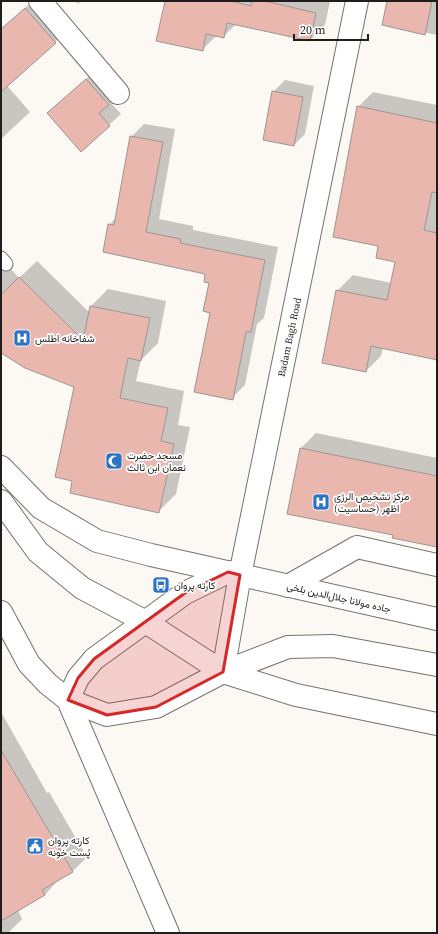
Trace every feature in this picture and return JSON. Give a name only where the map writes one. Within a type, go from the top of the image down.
[{"type":"main road","points":[[40,1],[118,94]]},
{"type":"main road","name":"Badam Bagh Road","points":[[223,672],[234,574],[357,1]]},
{"type":"main road","name":"جاده مولانا جلال‌الدین بلخی","points":[[1,467],[40,508],[97,541],[234,574],[437,619]]},
{"type":"main road","points":[[1,501],[38,552],[82,588],[144,621],[223,672],[296,695],[437,724]]},
{"type":"main road","points":[[288,586],[357,546],[437,565]]},
{"type":"main road","points":[[168,933],[68,700],[78,678],[94,659],[144,621],[185,593],[234,574]]},
{"type":"main road","points":[[1,612],[29,664],[48,684],[68,700],[107,715],[156,707],[223,672],[288,647],[333,646],[437,665]]},
{"type":"highlighted area","points":[[228,572],[240,575],[223,672],[156,707],[107,715],[68,700],[78,678],[94,659],[185,593]]},
{"type":"building","points":[[165,1],[231,1],[251,6],[252,1],[265,1],[316,13],[310,41],[227,23],[224,38],[206,34],[203,51],[156,41]]},
{"type":"building","points":[[387,1],[432,1],[425,35],[382,25]]},
{"type":"building","points":[[25,8],[56,43],[1,92],[1,29]]},
{"type":"building","points":[[86,79],[109,105],[99,113],[110,126],[81,152],[47,113]]},
{"type":"building","points":[[272,91],[303,97],[294,146],[263,140]]},
{"type":"building","points":[[357,106],[437,123],[437,193],[432,192],[424,230],[437,233],[437,360],[371,346],[366,372],[322,363],[336,290],[387,300],[395,262],[376,258],[378,246],[333,237]]},
{"type":"building","points":[[130,136],[163,142],[146,232],[181,239],[180,243],[265,260],[251,332],[246,332],[233,400],[194,392],[210,313],[203,311],[209,283],[204,282],[205,274],[103,252],[108,224],[114,225]]},
{"type":"building","points":[[19,277],[83,340],[90,306],[150,318],[141,361],[128,358],[120,398],[168,408],[161,441],[174,444],[159,513],[70,493],[72,481],[55,477],[74,387],[25,368],[1,353],[1,295]]},
{"type":"building","points":[[300,448],[437,476],[437,547],[392,538],[393,535],[287,514]]},
{"type":"building","points":[[1,750],[73,872],[42,890],[45,895],[1,921]]},
{"type":"place","name":"شفاخانه اطلس","points":[[22,338]]},
{"type":"place","name":"مسجد حضرت نعمان ابن ثالث","points":[[114,461]]},
{"type":"place","name":"مرکز تشخیص الرژی (حساسیت) اظهر","points":[[321,502]]},
{"type":"place","name":"کارته پروان","points":[[161,585]]},
{"type":"place","name":"کارته پروان پُست خونه","points":[[35,846]]}]
